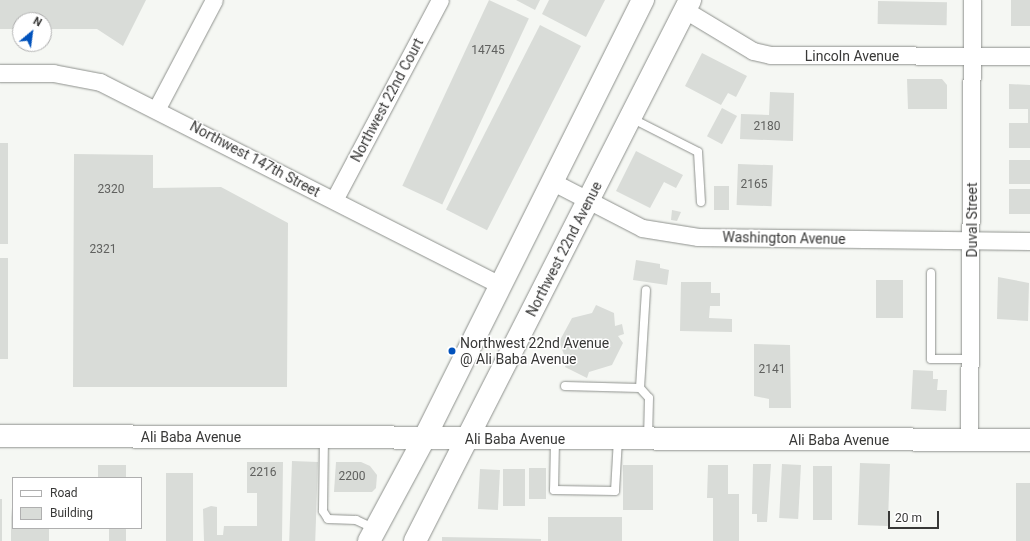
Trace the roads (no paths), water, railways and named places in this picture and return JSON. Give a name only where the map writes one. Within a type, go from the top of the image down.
[{"type":"main road","points":[[372,535],[424,439],[498,284],[643,0]]},
{"type":"main road","name":"Northwest 22nd Avenue","points":[[415,541],[688,5]]},
{"type":"main road","name":"Ali Baba Avenue","points":[[0,436],[424,439],[1030,440]]},
{"type":"street","points":[[157,108],[214,0]]},
{"type":"street","name":"Northwest 22nd Court","points":[[334,200],[440,0]]},
{"type":"street","name":"Duval Street","points":[[969,440],[972,240],[972,0]]},
{"type":"street","name":"Lincoln Avenue","points":[[688,5],[753,51],[770,55],[971,57],[1030,56]]},
{"type":"street","name":"Northwest 147th Street","points":[[0,73],[53,73],[100,82],[157,108],[498,284]]},
{"type":"street","name":"Washington Avenue","points":[[551,181],[642,228],[698,238],[1030,241]]},
{"type":"lane","points":[[631,117],[698,152],[701,202]]},
{"type":"lane","points":[[931,272],[931,359],[970,359]]},
{"type":"lane","points":[[646,290],[640,388],[649,398],[648,439]]},
{"type":"lane","points":[[565,386],[640,388]]},
{"type":"lane","points":[[324,438],[323,511],[328,519],[356,520],[372,535]]},
{"type":"lane","points":[[555,439],[554,490],[615,490],[618,439]]},
{"type":"place","name":"Northwest 22nd Avenue @ Ali Baba Avenue","points":[[452,351]]}]
